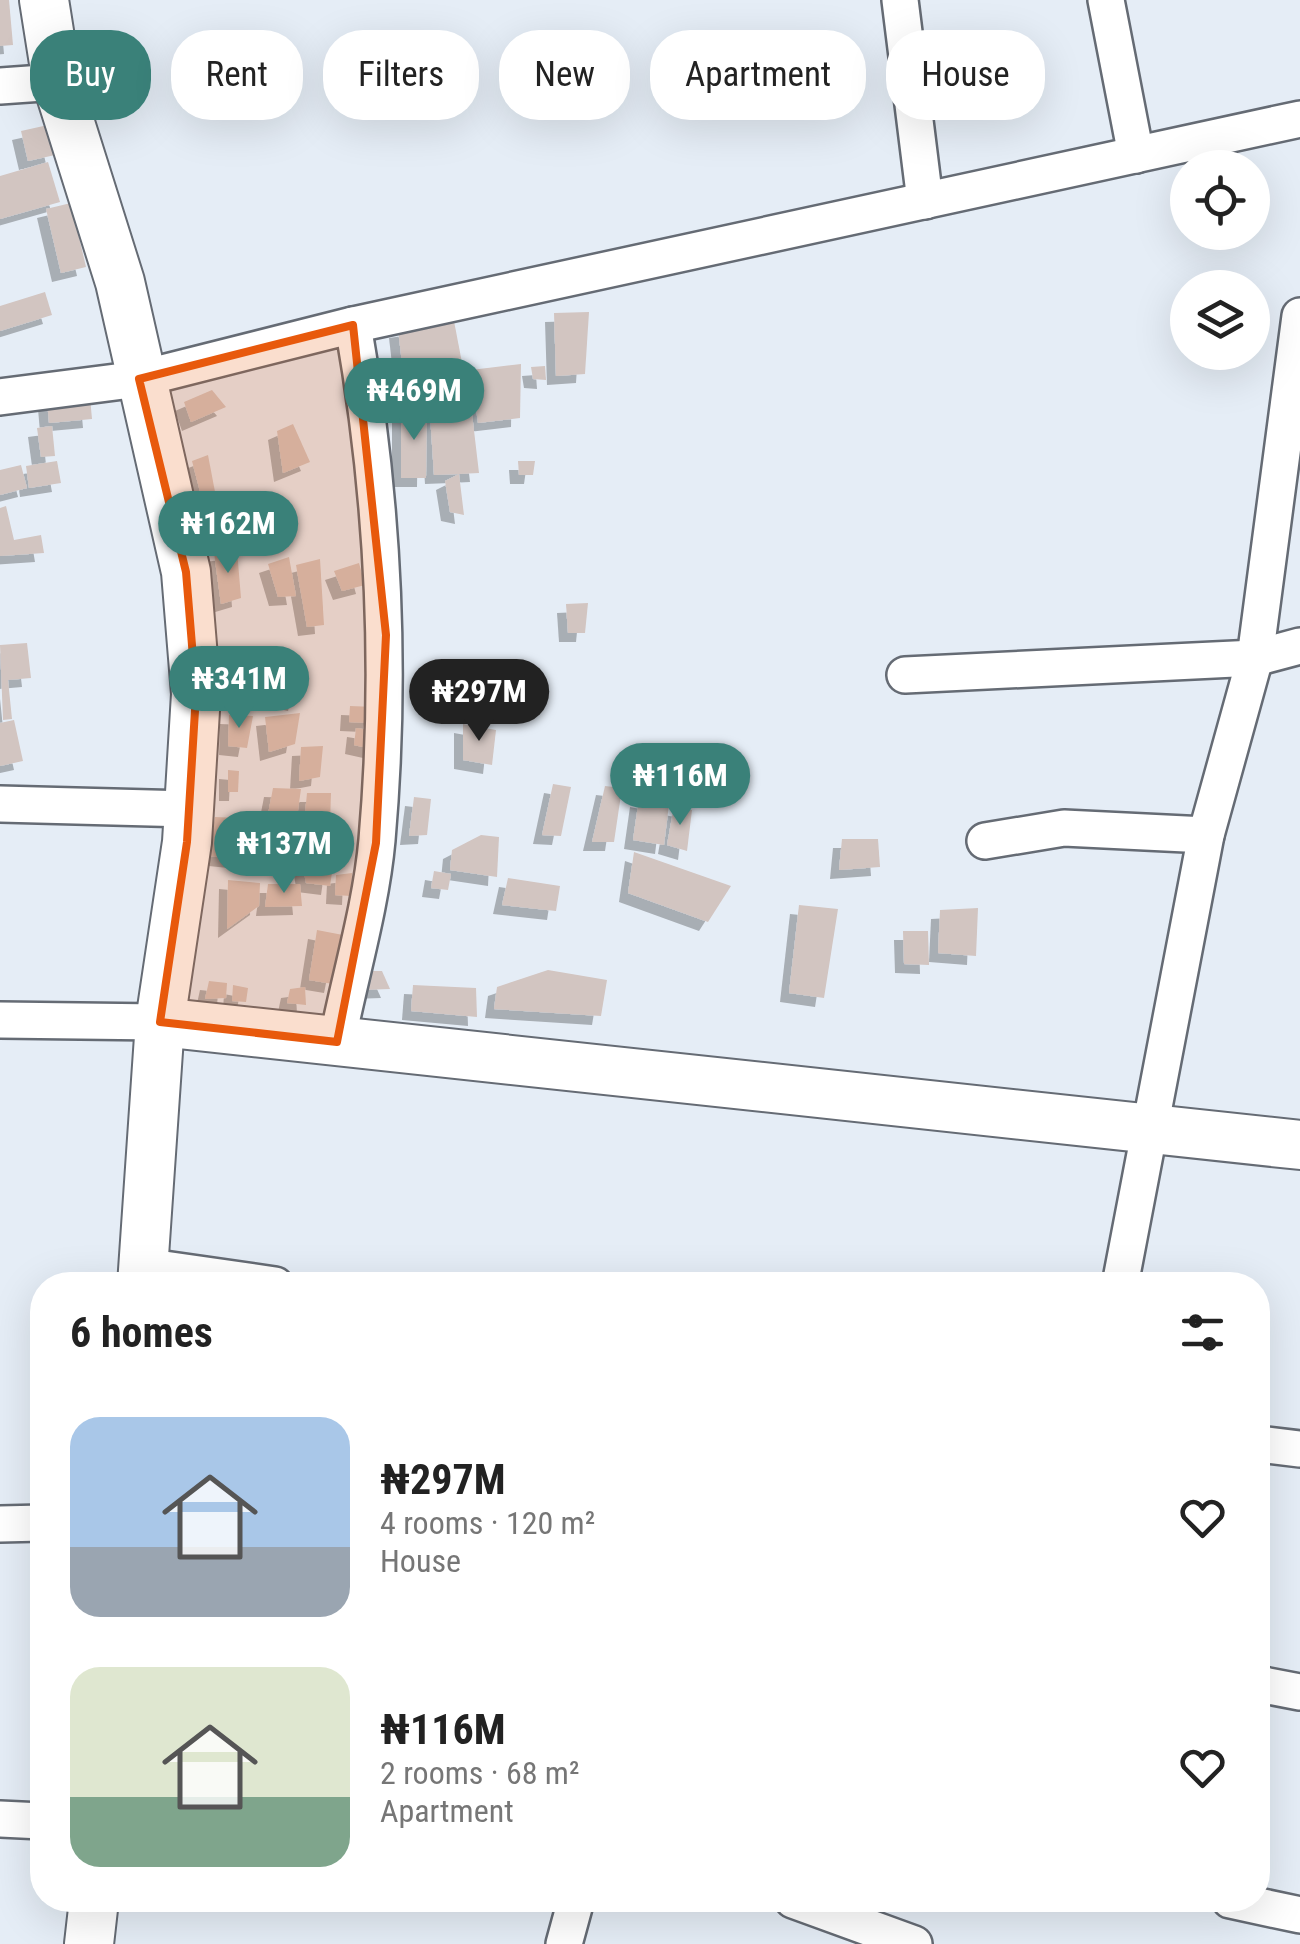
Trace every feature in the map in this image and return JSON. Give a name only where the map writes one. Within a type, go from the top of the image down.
[{"type":"street","points":[[44,0],[48,30]]},
{"type":"street","points":[[900,0],[924,200]]},
{"type":"street","points":[[1106,0],[1136,155]]},
{"type":"street","points":[[0,86],[30,84]]},
{"type":"street","points":[[0,397],[139,379],[353,325],[1300,119]]},
{"type":"street","points":[[68,120],[120,282],[186,572],[196,694],[189,809],[160,1022],[143,1272]]},
{"type":"street","points":[[1122,1272],[1206,835],[1255,658],[1300,316]]},
{"type":"street","points":[[337,1042],[376,843],[386,635],[368,409],[353,325]]},
{"type":"street","points":[[905,675],[1255,658],[1300,646]]},
{"type":"street","points":[[0,804],[189,809]]},
{"type":"street","points":[[985,841],[1064,828],[1206,835]]},
{"type":"street","points":[[0,1020],[160,1022],[1300,1145]]},
{"type":"street","points":[[1270,1445],[1300,1449]]},
{"type":"street","points":[[0,1524],[30,1523]]},
{"type":"street","points":[[1270,1686],[1300,1692]]},
{"type":"street","points":[[0,1819],[30,1820]]},
{"type":"street","points":[[1270,1909],[1300,1915]]},
{"type":"street","points":[[89,1944],[93,1912]]},
{"type":"street","points":[[564,1944],[573,1912]]},
{"type":"street","points":[[826,1912],[914,1944]]},
{"type":"highlighted area","points":[[353,325],[386,635],[376,843],[337,1042],[160,1022],[187,842],[196,694],[186,572],[139,379]]},
{"type":"building","points":[[0,0],[9,0],[13,45],[0,46]]},
{"type":"building","points":[[48,125],[55,155],[28,161],[21,131]]},
{"type":"building","points":[[48,162],[60,202],[0,219],[0,176]]},
{"type":"building","points":[[71,203],[86,267],[61,273],[46,209]]},
{"type":"building","points":[[45,292],[52,315],[0,331],[0,306]]},
{"type":"building","points":[[589,312],[585,374],[556,376],[554,313]]},
{"type":"building","points":[[454,321],[463,368],[403,372],[398,329]]},
{"type":"building","points":[[521,364],[520,418],[478,423],[471,370]]},
{"type":"building","points":[[545,366],[546,380],[533,379],[531,367]]},
{"type":"building","points":[[212,390],[226,407],[191,422],[184,402]]},
{"type":"building","points":[[90,397],[92,419],[49,423],[47,400]]},
{"type":"building","points":[[471,405],[479,473],[434,475],[430,415]]},
{"type":"building","points":[[427,408],[426,478],[401,478],[401,410]]},
{"type":"building","points":[[293,424],[310,462],[283,473],[277,431]]},
{"type":"building","points":[[52,426],[55,456],[41,457],[37,428]]},
{"type":"building","points":[[208,455],[216,497],[202,499],[192,461]]},
{"type":"building","points":[[57,461],[61,483],[29,488],[26,466]]},
{"type":"building","points":[[518,461],[535,461],[533,475],[519,475]]},
{"type":"building","points":[[21,465],[27,488],[0,495],[0,470]]},
{"type":"building","points":[[459,474],[464,515],[450,512],[445,481]]},
{"type":"building","points":[[6,506],[14,540],[41,535],[44,553],[0,556],[0,508]]},
{"type":"building","points":[[237,550],[241,598],[221,604],[214,553]]},
{"type":"building","points":[[289,557],[296,596],[278,597],[268,564]]},
{"type":"building","points":[[320,559],[324,625],[307,627],[296,565]]},
{"type":"building","points":[[359,563],[365,585],[342,591],[334,571]]},
{"type":"building","points":[[588,603],[585,633],[568,633],[566,604]]},
{"type":"building","points":[[27,643],[31,678],[8,680],[12,719],[3,720],[0,645]]},
{"type":"building","points":[[249,672],[250,696],[232,698],[230,675]]},
{"type":"building","points":[[280,676],[303,677],[297,702],[277,698]]},
{"type":"building","points":[[350,706],[375,707],[371,723],[349,722]]},
{"type":"building","points":[[300,713],[295,744],[269,752],[265,717]]},
{"type":"building","points":[[229,715],[253,716],[247,748],[228,746]]},
{"type":"building","points":[[14,720],[23,761],[0,766],[0,723]]},
{"type":"building","points":[[463,724],[496,730],[492,765],[463,760]]},
{"type":"building","points":[[356,728],[375,731],[372,749],[354,745]]},
{"type":"building","points":[[323,746],[320,777],[299,781],[301,747]]},
{"type":"building","points":[[228,770],[239,771],[238,792],[228,792]]},
{"type":"building","points":[[553,784],[571,787],[561,836],[542,835]]},
{"type":"building","points":[[605,786],[622,788],[614,842],[592,842]]},
{"type":"building","points":[[273,788],[301,789],[291,860],[260,856]]},
{"type":"building","points":[[307,793],[331,793],[330,824],[304,824]]},
{"type":"building","points":[[414,797],[431,799],[427,835],[409,836]]},
{"type":"building","points":[[639,798],[669,804],[664,845],[633,840]]},
{"type":"building","points":[[674,806],[692,810],[687,851],[667,845]]},
{"type":"building","points":[[215,817],[240,818],[237,859],[208,856]]},
{"type":"building","points":[[481,835],[499,837],[497,877],[450,870],[452,850]]},
{"type":"building","points":[[842,839],[878,839],[880,867],[839,870]]},
{"type":"building","points":[[326,845],[336,845],[330,886],[306,883],[303,867]]},
{"type":"building","points":[[634,852],[731,886],[708,922],[628,893]]},
{"type":"building","points":[[434,871],[451,874],[448,890],[431,888]]},
{"type":"building","points":[[352,873],[351,896],[335,895],[336,875]]},
{"type":"building","points":[[508,878],[560,886],[556,911],[502,905]]},
{"type":"building","points":[[228,880],[260,883],[259,906],[227,929]]},
{"type":"building","points":[[268,884],[300,884],[302,906],[265,907]]},
{"type":"building","points":[[799,905],[838,909],[824,998],[789,993]]},
{"type":"building","points":[[978,908],[976,956],[938,953],[940,910]]},
{"type":"building","points":[[317,930],[343,935],[333,984],[309,980]]},
{"type":"building","points":[[903,931],[928,931],[929,965],[904,964]]},
{"type":"building","points":[[548,970],[607,980],[601,1016],[494,1009],[497,987]]},
{"type":"building","points":[[363,971],[382,971],[390,989],[362,990]]},
{"type":"building","points":[[209,981],[227,983],[226,998],[205,999]]},
{"type":"building","points":[[233,985],[248,988],[246,1002],[232,1001]]},
{"type":"building","points":[[413,985],[476,988],[477,1017],[411,1011]]},
{"type":"building","points":[[305,987],[306,1005],[287,1003],[290,989]]}]
